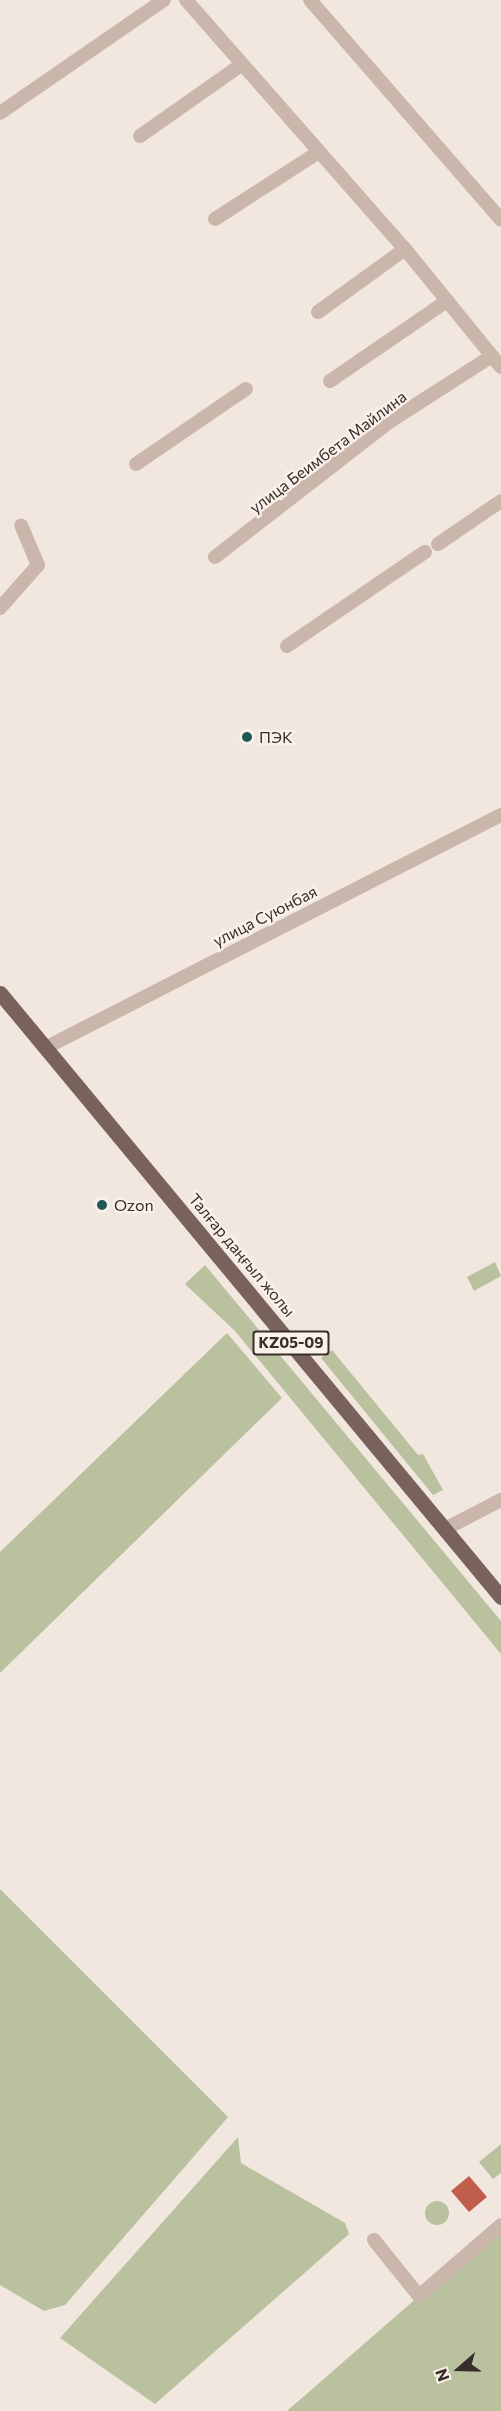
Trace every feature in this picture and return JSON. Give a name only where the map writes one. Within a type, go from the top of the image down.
[{"type":"main road","name":"Талғар даңғыл жолы","points":[[1,996],[501,1597]]},
{"type":"street","points":[[0,113],[164,0]]},
{"type":"street","points":[[186,0],[317,153],[405,249],[497,362]]},
{"type":"street","points":[[310,0],[501,220]]},
{"type":"street","points":[[140,136],[242,65]]},
{"type":"street","points":[[214,219],[317,153]]},
{"type":"street","points":[[318,312],[405,249]]},
{"type":"street","points":[[330,381],[447,301]]},
{"type":"street","name":"улица Беимбета Майлина","points":[[216,557],[389,422],[497,362]]},
{"type":"street","points":[[136,464],[246,389]]},
{"type":"street","points":[[438,544],[501,501]]},
{"type":"street","points":[[0,608],[35,571],[38,559],[21,525]]},
{"type":"street","points":[[287,646],[425,552]]},
{"type":"street","name":"улица Суюнбая","points":[[45,1048],[501,815]]},
{"type":"street","points":[[445,1529],[501,1500]]},
{"type":"street","points":[[374,2240],[419,2296],[501,2225]]},
{"type":"green space","points":[[495,1262],[501,1276],[474,1291],[467,1277]]},
{"type":"green space","points":[[205,1265],[501,1621],[501,1654],[235,1331],[185,1284]]},
{"type":"green space","points":[[227,1333],[282,1398],[0,1673],[0,1552]]},
{"type":"green space","points":[[332,1350],[418,1455],[423,1454],[443,1490],[433,1495],[321,1358]]},
{"type":"green space","points":[[0,1889],[228,2117],[65,2305],[44,2311],[0,2285]]},
{"type":"green space","points":[[238,2137],[241,2163],[345,2223],[349,2234],[155,2404],[60,2338]]},
{"type":"green space","points":[[501,2144],[501,2173],[493,2179],[479,2162]]},
{"type":"green space","points":[[437,2201],[442,2202],[448,2208],[448,2218],[442,2224],[437,2225],[432,2224],[426,2218],[425,2213],[426,2208],[432,2202]]},
{"type":"green space","points":[[501,2225],[501,2411],[287,2411],[419,2296]]},
{"type":"building","points":[[469,2176],[487,2197],[469,2212],[451,2191]]},
{"type":"place","name":"ПЭК","points":[[247,737]]},
{"type":"place","name":"Ozon","points":[[102,1205]]}]
